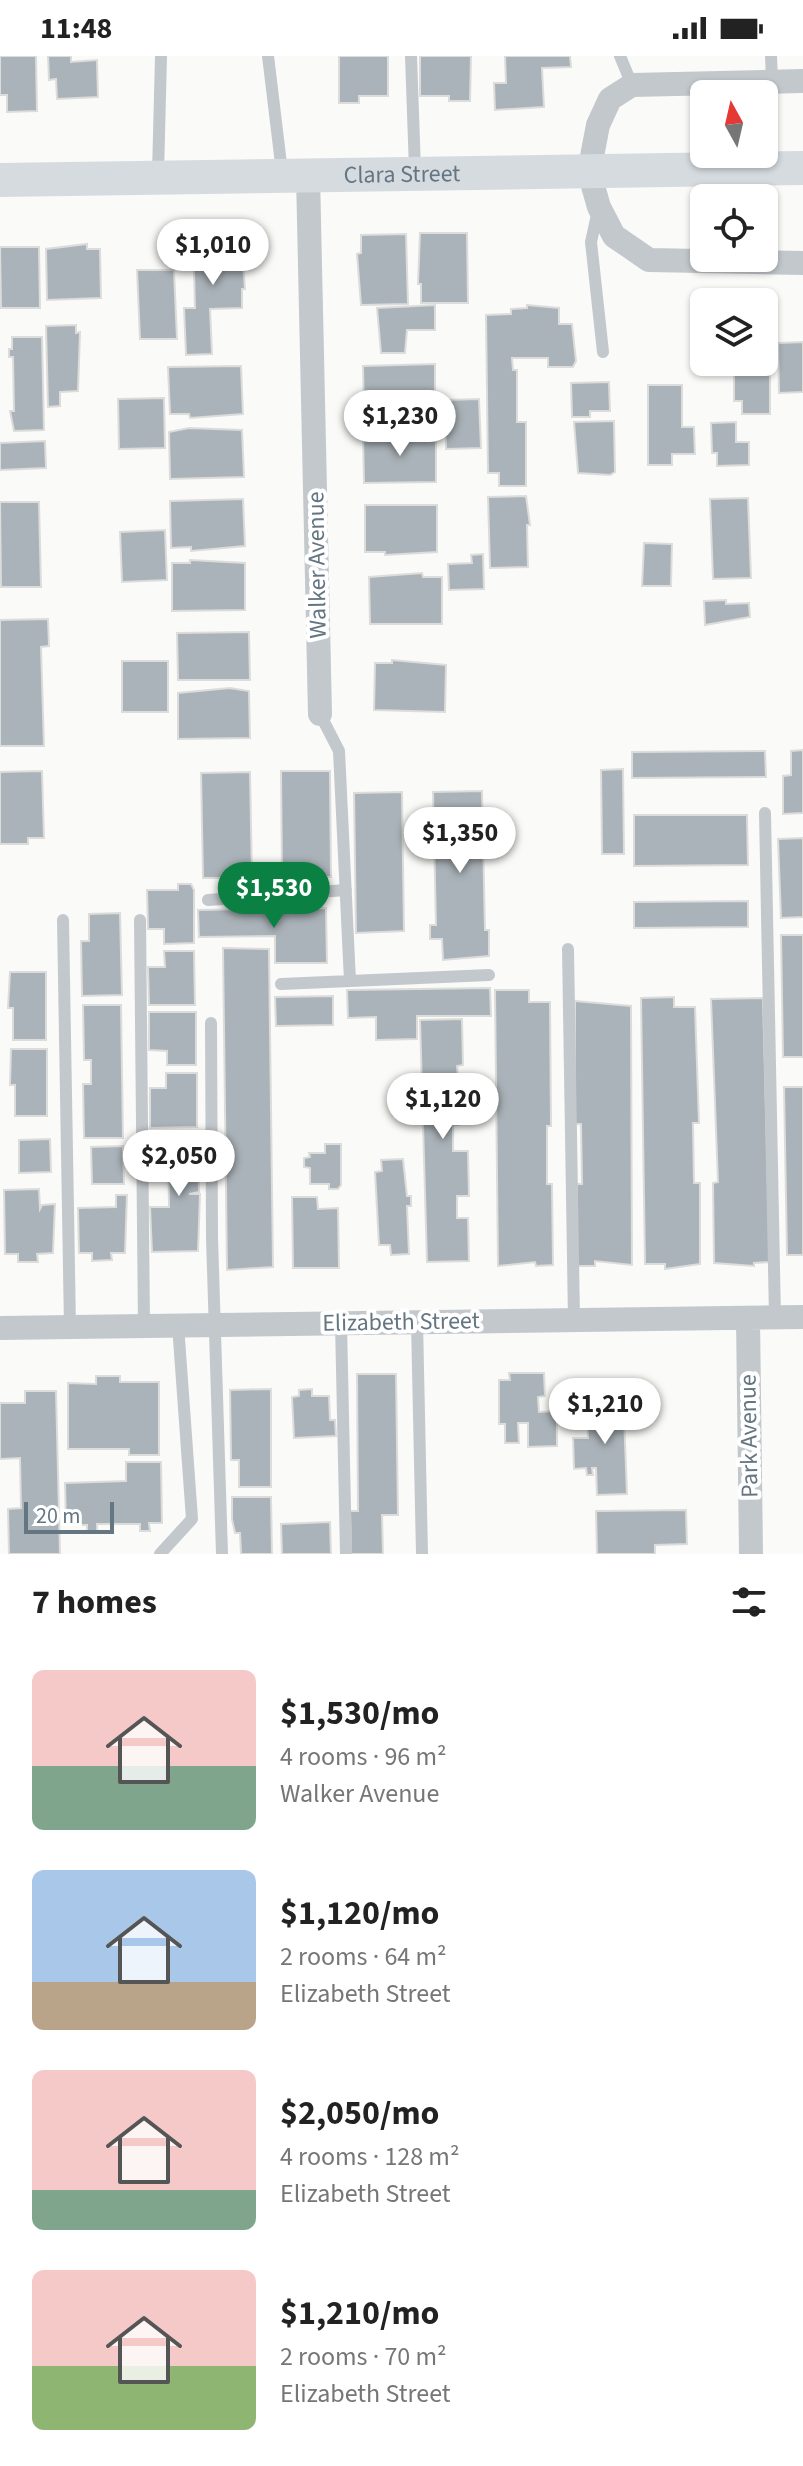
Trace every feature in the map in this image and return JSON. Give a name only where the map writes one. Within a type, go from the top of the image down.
[{"type":"street","points":[[778,82],[803,81]]},
{"type":"street","points":[[690,84],[632,85],[610,99],[598,125],[589,172],[599,207],[614,236],[649,260],[803,263]]},
{"type":"street","name":"Clara Street","points":[[0,180],[803,168]]},
{"type":"street","name":"Walker Avenue","points":[[295,176],[320,714]]},
{"type":"street","name":"Elizabeth Street","points":[[0,1328],[803,1317]]},
{"type":"street","name":"Park Avenue","points":[[748,1318],[751,1554]]},
{"type":"lane","points":[[157,177],[161,56]]},
{"type":"lane","points":[[268,56],[295,176]]},
{"type":"lane","points":[[411,56],[415,174]]},
{"type":"lane","points":[[620,56],[632,85]]},
{"type":"lane","points":[[771,56],[772,80]]},
{"type":"lane","points":[[599,207],[591,242],[603,352]]},
{"type":"lane","points":[[320,714],[339,751],[350,981]]},
{"type":"lane","points":[[765,813],[775,1318]]},
{"type":"lane","points":[[208,900],[346,890]]},
{"type":"lane","points":[[63,920],[70,1327]]},
{"type":"lane","points":[[140,920],[144,1326]]},
{"type":"lane","points":[[568,949],[574,1320]]},
{"type":"lane","points":[[281,984],[489,975]]},
{"type":"lane","points":[[211,1023],[212,1238],[218,1325],[222,1554]]},
{"type":"lane","points":[[417,1322],[422,1554]]},
{"type":"lane","points":[[341,1323],[346,1554]]},
{"type":"lane","points":[[160,1554],[192,1519],[178,1325]]},
{"type":"building","points":[[0,56],[36,56],[37,111],[7,112],[7,95],[0,95]]},
{"type":"building","points":[[48,56],[71,56],[71,62],[97,60],[98,97],[57,99],[56,79],[49,80]]},
{"type":"building","points":[[339,56],[388,56],[388,96],[359,96],[359,103],[339,103]]},
{"type":"building","points":[[420,56],[471,56],[470,101],[449,101],[449,96],[420,96]]},
{"type":"building","points":[[505,56],[570,56],[571,67],[542,68],[544,107],[495,110],[494,83],[506,83]]},
{"type":"building","points":[[420,233],[467,233],[468,303],[421,303],[421,284],[418,284]]},
{"type":"building","points":[[406,234],[408,304],[361,305],[357,254],[361,253],[361,235]]},
{"type":"building","points":[[241,235],[245,289],[242,289],[242,308],[210,309],[212,354],[186,355],[184,308],[195,308],[193,236]]},
{"type":"building","points":[[87,244],[87,249],[100,249],[101,298],[47,300],[46,249]]},
{"type":"building","points":[[0,247],[39,247],[40,308],[1,308]]},
{"type":"building","points":[[137,270],[174,270],[177,339],[140,339]]},
{"type":"building","points":[[435,305],[435,330],[407,330],[405,353],[381,353],[377,308]]},
{"type":"building","points":[[527,305],[559,308],[559,324],[572,324],[576,361],[573,367],[548,367],[548,358],[512,358],[513,370],[517,370],[517,422],[526,422],[526,486],[499,486],[499,473],[488,473],[486,315],[511,314],[511,309],[527,308]]},
{"type":"building","points":[[76,325],[76,333],[80,332],[78,391],[60,392],[60,406],[48,407],[46,326]]},
{"type":"building","points":[[12,337],[42,337],[44,430],[14,431],[10,411],[14,411],[13,357],[9,357]]},
{"type":"building","points":[[803,342],[803,392],[779,393],[778,343]]},
{"type":"building","points":[[435,364],[435,412],[382,416],[382,412],[364,412],[363,366]]},
{"type":"building","points":[[241,366],[243,414],[190,418],[189,414],[170,414],[168,367]]},
{"type":"building","points":[[734,376],[770,376],[770,414],[742,414],[742,401],[734,401]]},
{"type":"building","points":[[609,382],[610,411],[590,411],[590,417],[572,417],[571,383]]},
{"type":"building","points":[[648,385],[682,385],[682,427],[694,427],[695,454],[672,454],[672,465],[648,465]]},
{"type":"building","points":[[164,398],[165,448],[119,449],[118,399]]},
{"type":"building","points":[[479,399],[481,448],[446,449],[445,400]]},
{"type":"building","points":[[614,421],[615,472],[610,475],[578,473],[574,422]]},
{"type":"building","points":[[736,422],[736,442],[749,442],[749,465],[717,466],[717,453],[712,453],[711,423]]},
{"type":"building","points":[[189,428],[242,430],[244,477],[170,479],[169,432]]},
{"type":"building","points":[[383,433],[436,435],[436,482],[364,483],[363,436]]},
{"type":"building","points":[[45,441],[46,468],[0,470],[0,443]]},
{"type":"building","points":[[526,496],[530,525],[527,525],[528,567],[490,568],[488,497]]},
{"type":"building","points":[[748,498],[751,578],[713,579],[710,499]]},
{"type":"building","points":[[243,499],[245,546],[191,551],[191,547],[171,548],[170,501]]},
{"type":"building","points":[[0,502],[39,502],[41,587],[1,587]]},
{"type":"building","points":[[365,505],[437,505],[437,552],[385,555],[385,552],[365,552]]},
{"type":"building","points":[[165,530],[167,580],[122,582],[120,532]]},
{"type":"building","points":[[644,543],[672,544],[671,586],[642,586]]},
{"type":"building","points":[[483,554],[484,589],[449,590],[448,564],[472,563],[471,555]]},
{"type":"building","points":[[190,560],[245,563],[245,610],[172,611],[172,563],[190,563]]},
{"type":"building","points":[[422,573],[423,577],[442,577],[442,624],[370,624],[369,577]]},
{"type":"building","points":[[726,600],[726,604],[749,603],[750,617],[705,625],[704,601]]},
{"type":"building","points":[[48,619],[49,646],[41,647],[44,746],[0,746],[0,620]]},
{"type":"building","points":[[249,632],[250,680],[178,680],[177,633]]},
{"type":"building","points":[[392,660],[446,665],[445,712],[374,710],[375,663],[392,663]]},
{"type":"building","points":[[122,661],[168,661],[168,712],[122,712]]},
{"type":"building","points":[[230,688],[249,691],[250,738],[178,739],[178,693]]},
{"type":"building","points":[[803,750],[803,813],[783,814],[783,776],[791,775],[791,751]]},
{"type":"building","points":[[765,751],[766,777],[632,778],[632,752]]},
{"type":"building","points":[[623,769],[624,854],[602,854],[601,770]]},
{"type":"building","points":[[42,771],[44,838],[28,838],[28,844],[0,844],[0,772]]},
{"type":"building","points":[[281,771],[330,771],[331,877],[282,877]]},
{"type":"building","points":[[250,772],[252,878],[203,878],[201,773]]},
{"type":"building","points":[[482,791],[485,930],[489,930],[489,956],[443,960],[442,939],[430,939],[430,925],[436,925],[433,792]]},
{"type":"building","points":[[402,792],[404,931],[356,933],[354,793]]},
{"type":"building","points":[[634,815],[747,815],[748,865],[634,866]]},
{"type":"building","points":[[803,838],[803,917],[781,918],[778,839]]},
{"type":"building","points":[[178,884],[191,884],[194,890],[194,943],[164,944],[164,929],[148,929],[147,890],[178,890]]},
{"type":"building","points":[[748,901],[748,927],[634,928],[634,902]]},
{"type":"building","points":[[326,908],[327,963],[275,963],[275,936],[199,937],[198,910]]},
{"type":"building","points":[[120,913],[122,995],[82,996],[81,941],[89,941],[89,914]]},
{"type":"building","points":[[781,935],[803,935],[803,1057],[783,1057]]},
{"type":"building","points":[[223,948],[269,949],[273,1267],[227,1270]]},
{"type":"building","points":[[164,951],[194,951],[195,1005],[149,1005],[148,967],[165,967]]},
{"type":"building","points":[[10,972],[46,972],[46,1040],[13,1040],[13,1008],[8,1008]]},
{"type":"building","points":[[490,988],[491,1016],[417,1016],[417,1039],[376,1040],[376,1017],[348,1018],[347,990]]},
{"type":"building","points":[[495,990],[529,990],[529,1002],[550,1002],[551,1126],[547,1126],[547,1184],[552,1184],[553,1265],[536,1266],[535,1262],[498,1266]]},
{"type":"building","points":[[333,996],[333,1025],[276,1026],[275,997]]},
{"type":"building","points":[[674,997],[674,1007],[695,1007],[699,1123],[693,1123],[694,1183],[700,1183],[700,1264],[665,1269],[665,1264],[645,1264],[641,998]]},
{"type":"building","points":[[763,998],[770,1262],[754,1263],[754,1266],[714,1263],[713,1183],[718,1182],[711,999]]},
{"type":"building","points":[[575,1001],[631,1006],[632,1265],[595,1261],[595,1266],[577,1266],[577,1184],[582,1184],[581,1124],[575,1124]]},
{"type":"building","points":[[83,1005],[121,1005],[123,1138],[84,1138],[83,1084],[91,1084],[91,1060],[84,1060]]},
{"type":"building","points":[[149,1012],[196,1012],[196,1065],[167,1065],[167,1051],[149,1050]]},
{"type":"building","points":[[462,1019],[463,1065],[457,1066],[461,1112],[459,1125],[453,1125],[453,1151],[468,1151],[469,1196],[457,1196],[457,1218],[468,1218],[469,1261],[427,1262],[420,1020]]},
{"type":"building","points":[[11,1049],[47,1049],[47,1116],[15,1116],[15,1085],[10,1085]]},
{"type":"building","points":[[166,1073],[197,1073],[197,1127],[150,1128],[150,1088],[166,1088]]},
{"type":"building","points":[[784,1087],[803,1087],[803,1255],[787,1255]]},
{"type":"building","points":[[168,1132],[198,1132],[199,1192],[189,1194],[200,1194],[198,1251],[152,1252],[150,1207],[169,1207]]},
{"type":"building","points":[[50,1139],[51,1172],[19,1173],[19,1140]]},
{"type":"building","points":[[325,1144],[341,1144],[341,1185],[338,1189],[329,1189],[329,1184],[310,1184],[310,1168],[304,1167],[304,1158],[310,1157],[309,1153],[325,1153]]},
{"type":"building","points":[[123,1146],[124,1184],[92,1184],[91,1147]]},
{"type":"building","points":[[403,1159],[407,1196],[411,1196],[411,1206],[407,1206],[409,1254],[391,1255],[390,1245],[379,1245],[375,1172],[382,1171],[381,1160]]},
{"type":"building","points":[[39,1189],[40,1209],[42,1205],[55,1204],[53,1253],[37,1254],[38,1262],[18,1262],[18,1254],[5,1254],[4,1190]]},
{"type":"building","points":[[116,1195],[127,1195],[125,1253],[111,1253],[112,1260],[92,1261],[92,1253],[79,1253],[78,1208],[116,1207]]},
{"type":"building","points":[[292,1197],[317,1197],[318,1209],[338,1208],[339,1268],[293,1268]]},
{"type":"building","points":[[509,1373],[544,1373],[545,1396],[538,1397],[539,1412],[557,1411],[557,1446],[528,1447],[528,1423],[518,1423],[519,1443],[505,1443],[505,1424],[499,1424],[499,1380],[510,1380]]},
{"type":"building","points":[[357,1374],[396,1374],[398,1515],[382,1515],[383,1554],[351,1554],[350,1511],[358,1511]]},
{"type":"building","points":[[96,1376],[120,1376],[120,1382],[159,1382],[159,1455],[129,1455],[129,1449],[68,1449],[68,1383],[96,1384]]},
{"type":"building","points":[[271,1389],[271,1487],[239,1487],[239,1460],[231,1460],[230,1390]]},
{"type":"building","points":[[312,1389],[312,1396],[329,1396],[330,1420],[335,1420],[336,1436],[294,1438],[292,1397],[299,1396],[299,1390]]},
{"type":"building","points":[[25,1391],[56,1391],[60,1554],[9,1554],[8,1509],[21,1508],[20,1458],[0,1459],[0,1403],[25,1403]]},
{"type":"building","points":[[629,1399],[630,1416],[624,1416],[627,1494],[597,1495],[596,1468],[592,1468],[593,1475],[587,1475],[586,1468],[574,1469],[573,1438],[588,1438],[587,1400]]},
{"type":"building","points":[[126,1462],[161,1462],[162,1523],[149,1523],[150,1531],[140,1531],[140,1524],[97,1524],[97,1532],[87,1532],[87,1525],[66,1525],[65,1483],[126,1481]]},
{"type":"building","points":[[232,1497],[271,1497],[272,1554],[241,1554],[240,1533],[235,1533],[232,1519]]},
{"type":"building","points":[[686,1510],[687,1544],[655,1545],[655,1554],[597,1554],[596,1511]]},
{"type":"building","points":[[330,1522],[331,1554],[282,1554],[281,1524]]}]
